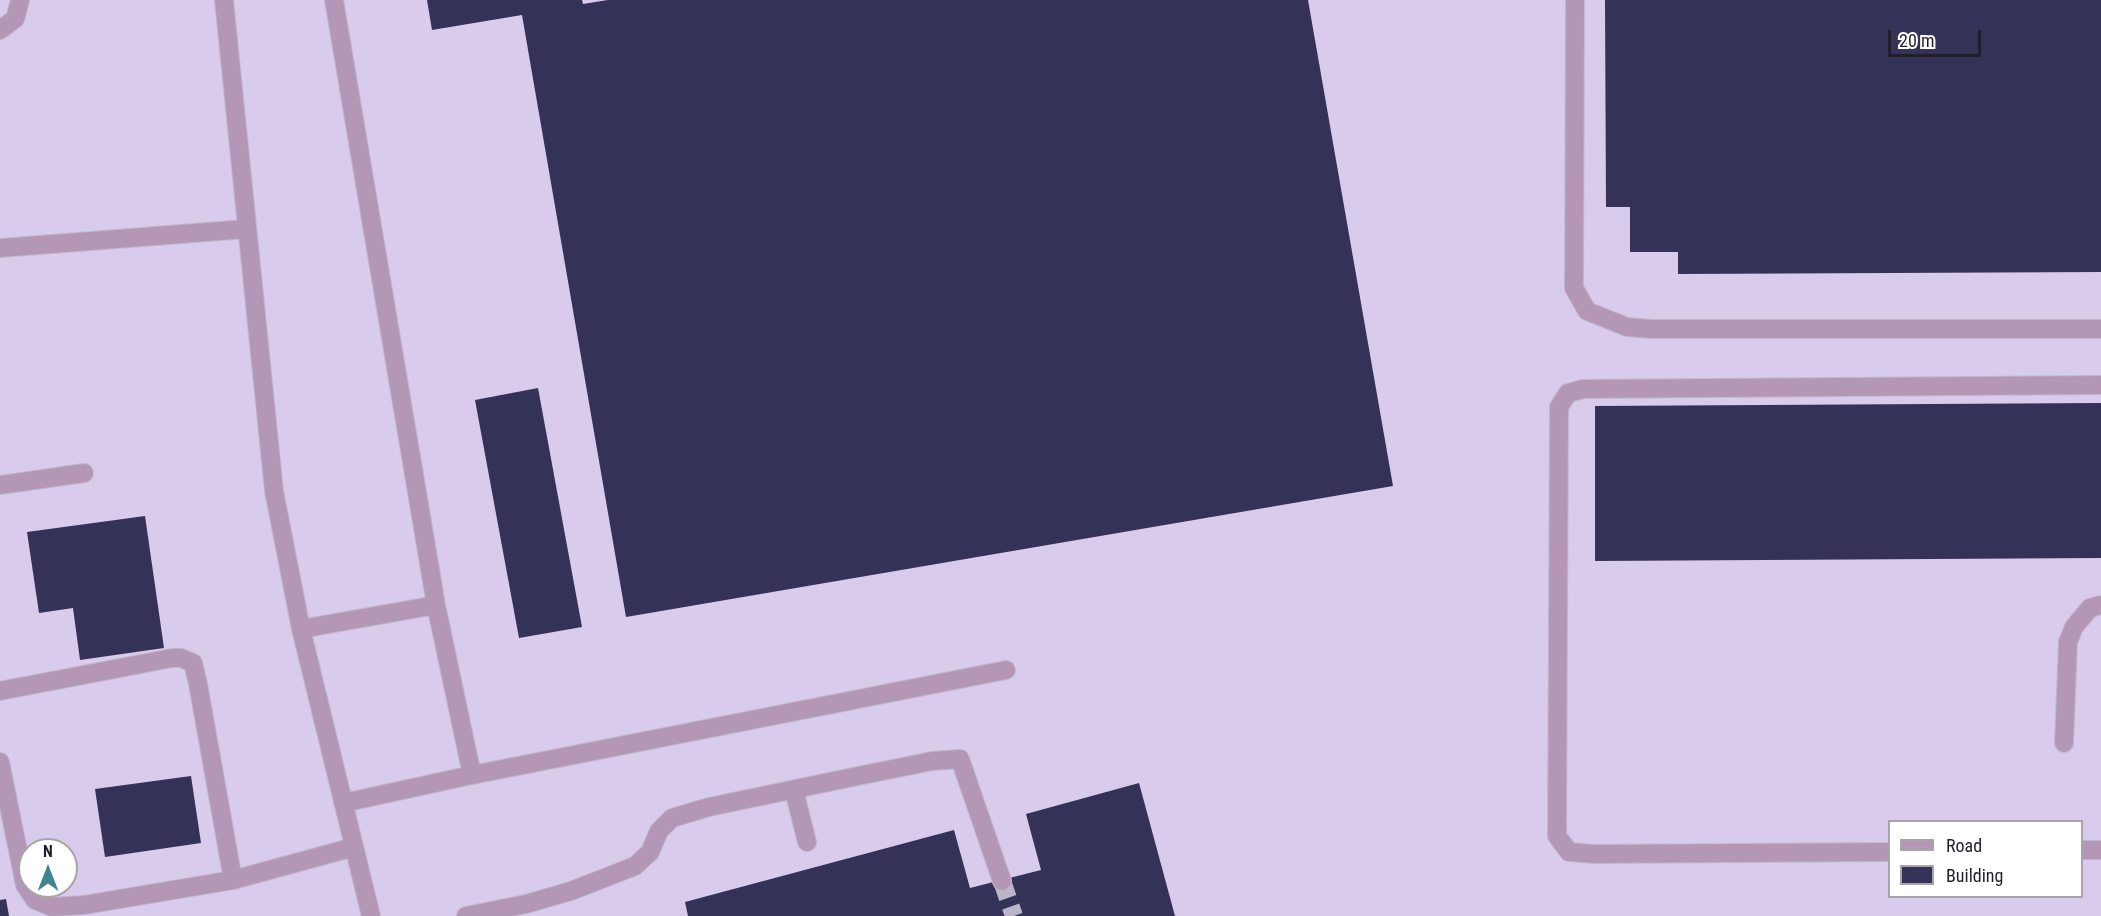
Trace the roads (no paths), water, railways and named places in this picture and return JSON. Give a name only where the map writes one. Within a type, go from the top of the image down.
[{"type":"lane","points":[[0,30],[15,20],[20,0]]},
{"type":"lane","points":[[224,0],[274,491],[301,629],[371,916]]},
{"type":"lane","points":[[334,0],[436,604],[472,775]]},
{"type":"lane","points":[[1575,0],[1574,288],[1587,311],[1627,327],[1652,329],[2101,329]]},
{"type":"lane","points":[[0,248],[246,229]]},
{"type":"lane","points":[[1888,852],[1595,854],[1569,852],[1557,836],[1559,407],[1568,393],[1583,389],[2101,385]]},
{"type":"lane","points":[[0,485],[84,473]]},
{"type":"lane","points":[[301,629],[436,604]]},
{"type":"lane","points":[[2064,743],[2068,642],[2074,627],[2090,608],[2101,605]]},
{"type":"lane","points":[[0,691],[172,658],[181,658],[193,663],[233,880]]},
{"type":"lane","points":[[343,803],[472,775],[1006,670]]},
{"type":"lane","points":[[466,916],[528,910],[635,866],[650,852],[659,831],[672,818],[709,807],[932,761],[960,759],[1002,881]]},
{"type":"lane","points":[[0,762],[25,885],[35,900],[52,907],[85,910],[233,880],[354,847]]},
{"type":"lane","points":[[794,790],[807,842]]},
{"type":"lane","points":[[2083,850],[2101,850]]},
{"type":"tunnel","points":[[1002,881],[1014,916]]}]
